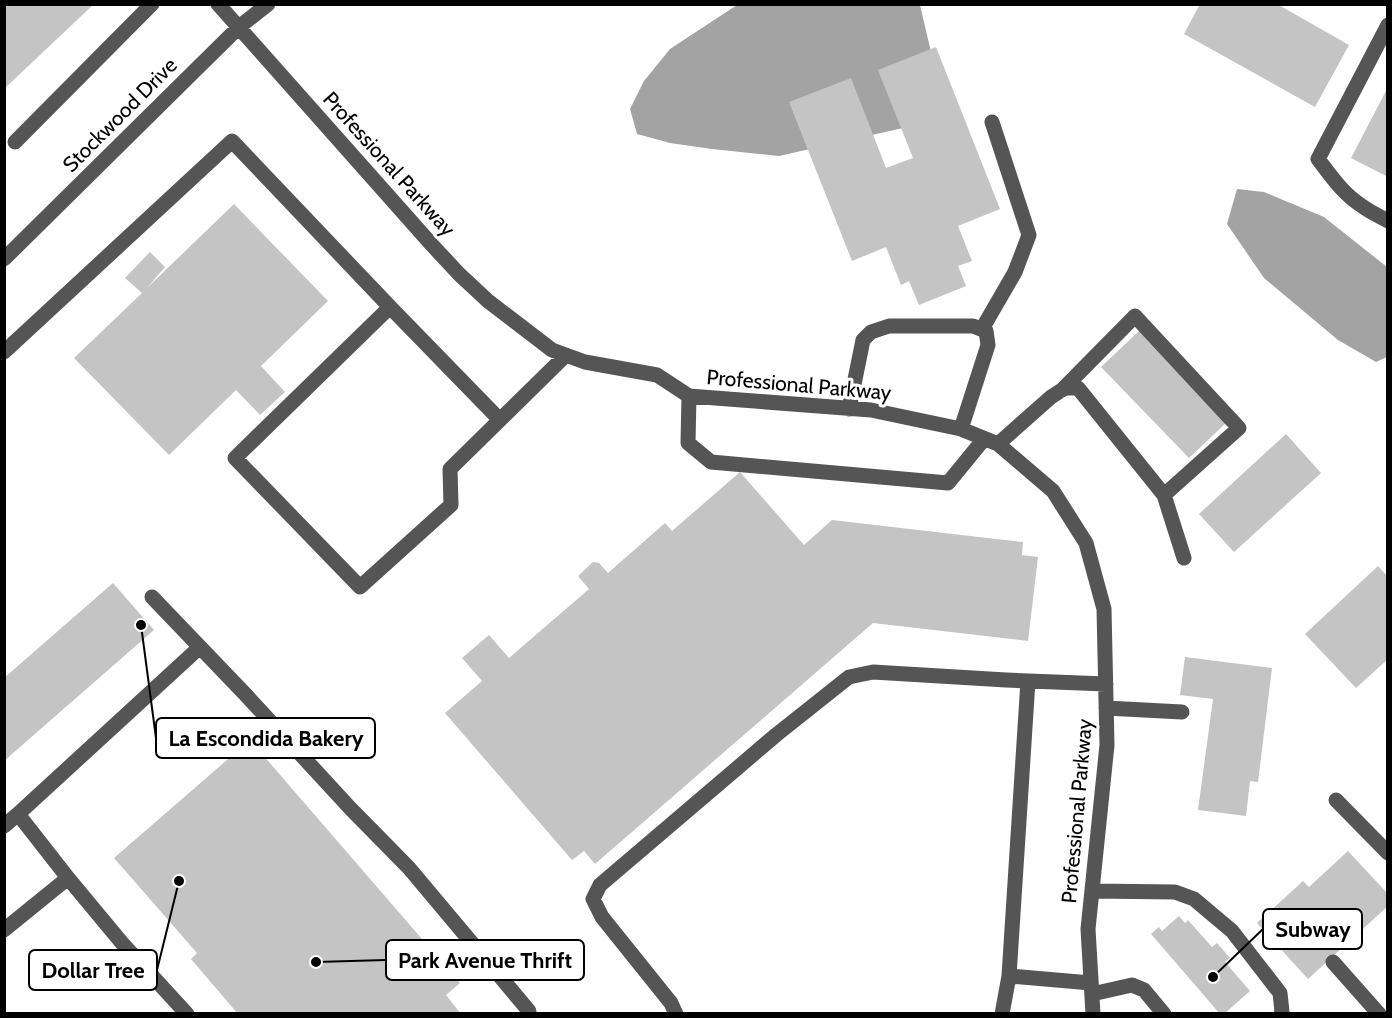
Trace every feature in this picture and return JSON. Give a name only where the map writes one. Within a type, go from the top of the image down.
[{"type":"street","points":[[15,142],[152,4]]},
{"type":"street","name":"Professional Parkway","points":[[218,4],[459,273],[488,301],[552,350],[585,362],[657,375],[689,396],[870,410],[961,429],[991,442],[1053,491],[1086,543],[1104,609],[1107,745],[1088,929],[1093,1014]]},
{"type":"street","name":"Stockwood Drive","points":[[4,259],[239,27],[268,4]]},
{"type":"street","points":[[1388,25],[1318,159],[1340,188],[1350,197],[1388,221]]},
{"type":"street","points":[[982,329],[1015,272],[1029,235],[992,122]]},
{"type":"street","points":[[4,352],[232,141],[500,420]]},
{"type":"street","points":[[390,307],[236,458],[360,587],[451,505],[450,469],[566,356]]},
{"type":"street","points":[[1062,390],[1135,316],[1239,428],[1164,495]]},
{"type":"street","points":[[849,409],[863,340],[871,332],[889,326],[973,326],[986,332],[988,345],[961,429]]},
{"type":"street","points":[[689,396],[688,443],[711,462],[948,483],[991,442],[1051,397],[1065,388],[1078,388],[1164,495],[1184,558]]},
{"type":"street","points":[[152,597],[409,868],[529,1011]]},
{"type":"street","points":[[4,826],[200,647]]},
{"type":"street","points":[[676,1014],[671,1003],[602,917],[593,899],[600,885],[776,735],[849,677],[873,672],[1106,684]]},
{"type":"street","points":[[1002,1014],[1009,976],[1028,681]]},
{"type":"street","points":[[1106,708],[1182,712]]},
{"type":"street","points":[[1336,800],[1388,853]]},
{"type":"street","points":[[18,814],[122,943],[187,1014]]},
{"type":"street","points":[[4,930],[68,878]]},
{"type":"street","points":[[1092,891],[1175,892],[1194,899],[1232,931],[1246,948],[1280,993],[1281,1014]]},
{"type":"street","points":[[1333,962],[1379,1014]]},
{"type":"street","points":[[1009,976],[1091,988],[1132,985],[1144,990],[1164,1014]]},
{"type":"shaded area","points":[[737,5],[920,5],[931,52],[903,128],[779,156],[670,143],[637,134],[630,109],[644,81],[670,49]]},
{"type":"shaded area","points":[[1237,189],[1264,192],[1324,217],[1387,267],[1387,357],[1376,362],[1338,340],[1264,278],[1227,224]]},
{"type":"building","points":[[4,4],[94,4],[4,89]]},
{"type":"building","points":[[1200,4],[1277,4],[1349,45],[1315,107],[1184,34]]},
{"type":"building","points":[[936,47],[1000,209],[958,226],[972,261],[958,266],[966,286],[919,305],[909,281],[901,285],[886,247],[852,261],[789,102],[851,78],[886,168],[913,158],[878,70]]},
{"type":"building","points":[[1388,87],[1388,177],[1351,158]]},
{"type":"building","points":[[234,204],[328,301],[261,366],[285,392],[260,415],[236,390],[169,455],[74,358],[142,293],[125,278],[150,252],[165,267],[147,288]]},
{"type":"building","points":[[1140,330],[1228,421],[1189,458],[1101,367]]},
{"type":"building","points":[[1286,434],[1321,473],[1234,552],[1199,514]]},
{"type":"building","points":[[740,472],[804,545],[832,520],[1023,542],[1022,555],[1038,557],[1028,641],[873,623],[595,864],[584,851],[572,860],[445,713],[482,681],[462,658],[489,635],[509,658],[589,589],[578,576],[593,562],[599,563],[608,573],[665,523],[672,531]]},
{"type":"building","points":[[1378,566],[1388,577],[1388,659],[1356,688],[1305,634]]},
{"type":"building","points":[[113,583],[154,630],[4,761],[4,678]]},
{"type":"building","points":[[1185,657],[1272,668],[1258,782],[1250,781],[1246,816],[1198,810],[1213,699],[1180,695]]},
{"type":"building","points":[[250,740],[460,983],[446,995],[461,1014],[238,1014],[191,959],[197,953],[114,858]]},
{"type":"building","points":[[1348,851],[1388,894],[1388,906],[1308,979],[1257,923],[1303,881],[1309,887]]},
{"type":"building","points":[[1179,916],[1185,923],[1188,920],[1212,947],[1217,943],[1230,958],[1225,962],[1250,991],[1224,1014],[1220,1014],[1151,934],[1159,927],[1162,931]]},
{"type":"place","name":"La Escondida Bakery","points":[[141,625]]},
{"type":"place","name":"Dollar Tree","points":[[179,881]]},
{"type":"place","name":"Park Avenue Thrift","points":[[316,962]]},
{"type":"place","name":"Subway","points":[[1213,977]]}]
